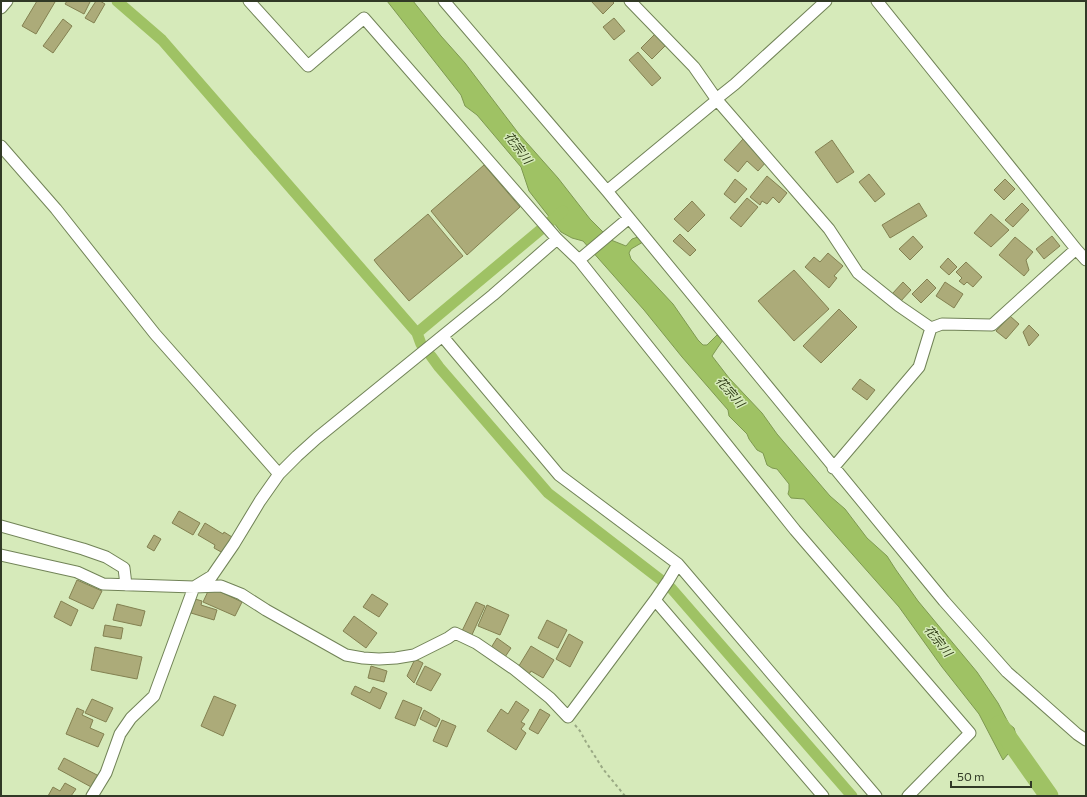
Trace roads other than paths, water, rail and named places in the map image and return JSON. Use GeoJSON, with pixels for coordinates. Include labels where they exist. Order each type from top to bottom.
{"type":"FeatureCollection","features":[{"type":"Feature","properties":{"kind":"street"},"geometry":{"type":"LineString","coordinates":[[1,8],[6,1]]}},
{"type":"Feature","properties":{"kind":"street"},"geometry":{"type":"LineString","coordinates":[[249,1],[308,66],[364,18],[557,239],[582,257],[795,530],[970,733],[908,796]]}},
{"type":"Feature","properties":{"kind":"street"},"geometry":{"type":"LineString","coordinates":[[444,1],[607,191],[625,221],[944,602],[1008,672],[1077,734],[1086,740]]}},
{"type":"Feature","properties":{"kind":"street"},"geometry":{"type":"LineString","coordinates":[[630,1],[694,67],[718,98],[829,229],[858,273],[898,306],[931,328]]}},
{"type":"Feature","properties":{"kind":"street"},"geometry":{"type":"LineString","coordinates":[[607,191],[735,84],[826,1]]}},
{"type":"Feature","properties":{"kind":"street"},"geometry":{"type":"LineString","coordinates":[[877,1],[1086,260]]}},
{"type":"Feature","properties":{"kind":"street"},"geometry":{"type":"LineString","coordinates":[[1,146],[56,209],[155,334],[279,474]]}},
{"type":"Feature","properties":{"kind":"street"},"geometry":{"type":"LineString","coordinates":[[582,257],[625,221]]}},
{"type":"Feature","properties":{"kind":"street"},"geometry":{"type":"LineString","coordinates":[[92,796],[106,773],[120,734],[130,718],[154,696],[194,587],[212,576],[279,474],[317,438],[443,337],[557,239]]}},
{"type":"Feature","properties":{"kind":"street"},"geometry":{"type":"LineString","coordinates":[[931,328],[942,324],[992,325],[1076,249]]}},
{"type":"Feature","properties":{"kind":"street"},"geometry":{"type":"LineString","coordinates":[[833,468],[919,367],[931,328]]}},
{"type":"Feature","properties":{"kind":"street"},"geometry":{"type":"LineString","coordinates":[[443,337],[559,475],[678,564],[876,796]]}},
{"type":"Feature","properties":{"kind":"street"},"geometry":{"type":"LineString","coordinates":[[1,526],[106,557],[124,568],[126,585]]}},
{"type":"Feature","properties":{"kind":"street"},"geometry":{"type":"LineString","coordinates":[[1,555],[76,572],[104,584],[194,587],[221,586],[241,594],[266,610],[346,654],[363,658],[396,658],[414,655],[455,633],[476,643],[514,669],[550,698],[568,717],[654,600],[678,564]]}},
{"type":"Feature","properties":{"kind":"street"},"geometry":{"type":"LineString","coordinates":[[654,600],[823,796]]}},
{"type":"Feature","properties":{"kind":"water"},"geometry":{"type":"Polygon","coordinates":[[[387,1],[413,1],[465,63],[519,134],[558,178],[590,219],[611,240],[626,246],[632,239],[638,237],[643,242],[631,249],[629,253],[631,259],[673,304],[698,340],[703,345],[707,345],[717,335],[723,340],[712,356],[729,378],[762,413],[777,434],[830,496],[845,509],[867,538],[887,556],[918,601],[977,672],[998,703],[1009,724],[1014,728],[1018,742],[1003,760],[979,714],[942,667],[899,607],[804,499],[791,498],[788,494],[789,484],[777,469],[767,465],[763,453],[757,450],[747,434],[729,416],[728,410],[644,310],[583,241],[572,238],[561,232],[529,191],[521,167],[477,115],[465,106],[461,95],[387,1]]]}},
{"type":"Feature","properties":{"kind":"waterway"},"geometry":{"type":"LineString","coordinates":[[117,1],[162,40],[417,333],[563,211]]}},
{"type":"Feature","properties":{"kind":"waterway"},"geometry":{"type":"LineString","coordinates":[[417,333],[421,344]]}},
{"type":"Feature","properties":{"kind":"waterway"},"geometry":{"type":"LineString","coordinates":[[431,356],[548,493],[661,580]]}},
{"type":"Feature","properties":{"kind":"waterway"},"geometry":{"type":"LineString","coordinates":[[671,588],[852,796]]}},
{"type":"Feature","properties":{"kind":"waterway","name":"花宗川"},"geometry":{"type":"LineString","coordinates":[[999,725],[1049,796]]}}]}
